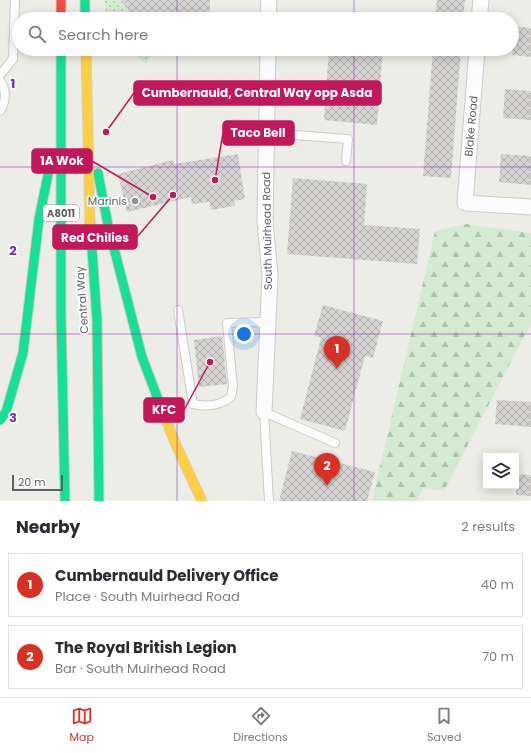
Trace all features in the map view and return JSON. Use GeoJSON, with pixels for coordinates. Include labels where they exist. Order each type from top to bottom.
{"type":"FeatureCollection","features":[{"type":"Feature","properties":{"kind":"main road"},"geometry":{"type":"LineString","coordinates":[[61,0],[61,12]]}},
{"type":"Feature","properties":{"kind":"main road"},"geometry":{"type":"LineString","coordinates":[[85,0],[85,12]]}},
{"type":"Feature","properties":{"kind":"main road","name":"Central Way"},"geometry":{"type":"LineString","coordinates":[[61,56],[61,315],[65,501]]}},
{"type":"Feature","properties":{"kind":"main road","name":"Central Way"},"geometry":{"type":"LineString","coordinates":[[86,56],[88,215],[97,320],[99,501]]}},
{"type":"Feature","properties":{"kind":"main road"},"geometry":{"type":"LineString","coordinates":[[86,109],[108,225],[142,357],[176,445],[202,501]]}},
{"type":"Feature","properties":{"kind":"main road"},"geometry":{"type":"LineString","coordinates":[[0,420],[6,412],[23,353],[39,219],[61,112]]}},
{"type":"Feature","properties":{"kind":"main road"},"geometry":{"type":"LineString","coordinates":[[97,353],[106,501]]}},
{"type":"Feature","properties":{"kind":"street"},"geometry":{"type":"LineString","coordinates":[[268,12],[269,0]]}},
{"type":"Feature","properties":{"kind":"street"},"geometry":{"type":"LineString","coordinates":[[480,12],[481,0]]}},
{"type":"Feature","properties":{"kind":"street","name":"South Muirhead Road"},"geometry":{"type":"LineString","coordinates":[[264,412],[270,275],[265,222],[268,56]]}},
{"type":"Feature","properties":{"kind":"street","name":"Blake Road"},"geometry":{"type":"LineString","coordinates":[[476,56],[465,203],[531,207]]}},
{"type":"Feature","properties":{"kind":"lane"},"geometry":{"type":"LineString","coordinates":[[15,0],[15,12]]}},
{"type":"Feature","properties":{"kind":"lane"},"geometry":{"type":"LineString","coordinates":[[0,74],[13,59],[13,56]]}},
{"type":"Feature","properties":{"kind":"lane"},"geometry":{"type":"LineString","coordinates":[[0,81],[5,92],[5,101],[0,111]]}},
{"type":"Feature","properties":{"kind":"lane"},"geometry":{"type":"LineString","coordinates":[[267,133],[348,139],[346,161]]}},
{"type":"Feature","properties":{"kind":"lane"},"geometry":{"type":"LineString","coordinates":[[178,310],[193,404],[201,406],[223,404],[231,397],[233,387],[227,323],[267,322]]}},
{"type":"Feature","properties":{"kind":"lane"},"geometry":{"type":"LineString","coordinates":[[269,501],[264,412],[334,443]]}},
{"type":"Feature","properties":{"kind":"green space"},"geometry":{"type":"Polygon","coordinates":[[[104,0],[125,0],[132,12],[106,12],[104,0]]]}},
{"type":"Feature","properties":{"kind":"green space"},"geometry":{"type":"Polygon","coordinates":[[[136,56],[151,56],[146,64],[136,56]]]}},
{"type":"Feature","properties":{"kind":"green space"},"geometry":{"type":"Polygon","coordinates":[[[466,224],[531,233],[531,323],[444,491],[423,488],[417,501],[372,501],[435,231],[466,224]]]}},
{"type":"Feature","properties":{"kind":"building"},"geometry":{"type":"Polygon","coordinates":[[[121,0],[210,0],[210,12],[130,12],[121,0]]]}},
{"type":"Feature","properties":{"kind":"building"},"geometry":{"type":"Polygon","coordinates":[[[437,0],[465,0],[464,12],[436,12],[437,0]]]}},
{"type":"Feature","properties":{"kind":"building"},"geometry":{"type":"Polygon","coordinates":[[[519,27],[531,28],[531,57],[519,56],[519,27]]]}},
{"type":"Feature","properties":{"kind":"building"},"geometry":{"type":"Polygon","coordinates":[[[329,56],[382,56],[377,125],[324,120],[329,56]]]}},
{"type":"Feature","properties":{"kind":"building"},"geometry":{"type":"Polygon","coordinates":[[[432,56],[460,56],[451,178],[423,176],[432,56]]]}},
{"type":"Feature","properties":{"kind":"building"},"geometry":{"type":"Polygon","coordinates":[[[505,89],[531,91],[531,120],[503,118],[505,89]]]}},
{"type":"Feature","properties":{"kind":"building"},"geometry":{"type":"Polygon","coordinates":[[[238,154],[245,199],[234,201],[235,206],[211,210],[210,202],[192,204],[191,197],[127,212],[118,174],[173,160],[174,164],[238,154]]]}},
{"type":"Feature","properties":{"kind":"building"},"geometry":{"type":"Polygon","coordinates":[[[501,154],[531,156],[531,185],[499,182],[501,154]]]}},
{"type":"Feature","properties":{"kind":"building"},"geometry":{"type":"Polygon","coordinates":[[[293,178],[367,184],[364,225],[420,229],[417,264],[287,254],[293,178]]]}},
{"type":"Feature","properties":{"kind":"building"},"geometry":{"type":"Polygon","coordinates":[[[323,305],[383,321],[373,358],[365,356],[345,431],[300,419],[321,338],[314,336],[323,305]]]}},
{"type":"Feature","properties":{"kind":"building"},"geometry":{"type":"Polygon","coordinates":[[[222,336],[227,384],[199,387],[194,340],[222,336]]]}},
{"type":"Feature","properties":{"kind":"building"},"geometry":{"type":"Polygon","coordinates":[[[497,400],[531,402],[531,427],[495,424],[497,400]]]}},
{"type":"Feature","properties":{"kind":"building"},"geometry":{"type":"Polygon","coordinates":[[[292,451],[375,472],[367,501],[279,501],[292,451]]]}},
{"type":"Feature","properties":{"kind":"building"},"geometry":{"type":"Polygon","coordinates":[[[519,474],[531,475],[531,496],[516,495],[516,489],[519,489],[519,474]]]}},
{"type":"Feature","properties":{"kind":"traffic: fast"},"geometry":{"type":"LineString","coordinates":[[85,0],[85,12]]}},
{"type":"Feature","properties":{"kind":"traffic: fast"},"geometry":{"type":"LineString","coordinates":[[61,56],[61,315],[65,501]]}},
{"type":"Feature","properties":{"kind":"traffic: fast"},"geometry":{"type":"LineString","coordinates":[[0,420],[6,412],[23,353],[39,219],[51,160]]}},
{"type":"Feature","properties":{"kind":"traffic: fast"},"geometry":{"type":"LineString","coordinates":[[98,173],[108,225],[142,357],[161,407]]}},
{"type":"Feature","properties":{"kind":"traffic: fast"},"geometry":{"type":"LineString","coordinates":[[90,222],[97,320],[99,501]]}},
{"type":"Feature","properties":{"kind":"traffic: slow"},"geometry":{"type":"LineString","coordinates":[[86,56],[90,222]]}},
{"type":"Feature","properties":{"kind":"traffic: slow"},"geometry":{"type":"LineString","coordinates":[[161,407],[176,445],[202,501]]}},
{"type":"Feature","properties":{"kind":"traffic: jam"},"geometry":{"type":"LineString","coordinates":[[61,0],[61,12]]}},
{"type":"Feature","properties":{"kind":"place","name":"Cumbernauld, Central Way opp Asda"},"geometry":{"type":"Point","coordinates":[106,132]}},
{"type":"Feature","properties":{"kind":"place","name":"Taco Bell"},"geometry":{"type":"Point","coordinates":[215,180]}},
{"type":"Feature","properties":{"kind":"place","name":"Red Chilies"},"geometry":{"type":"Point","coordinates":[173,195]}},
{"type":"Feature","properties":{"kind":"place","name":"1A Wok"},"geometry":{"type":"Point","coordinates":[153,197]}},
{"type":"Feature","properties":{"kind":"place","name":"Marinis"},"geometry":{"type":"Point","coordinates":[135,201]}},
{"type":"Feature","properties":{"kind":"place","name":"KFC"},"geometry":{"type":"Point","coordinates":[210,362]}},
{"type":"Feature","properties":{"kind":"place","name":"Cumbernauld Delivery Office"},"geometry":{"type":"Point","coordinates":[337,369]}},
{"type":"Feature","properties":{"kind":"place","name":"The Royal British Legion"},"geometry":{"type":"Point","coordinates":[327,486]}}]}
